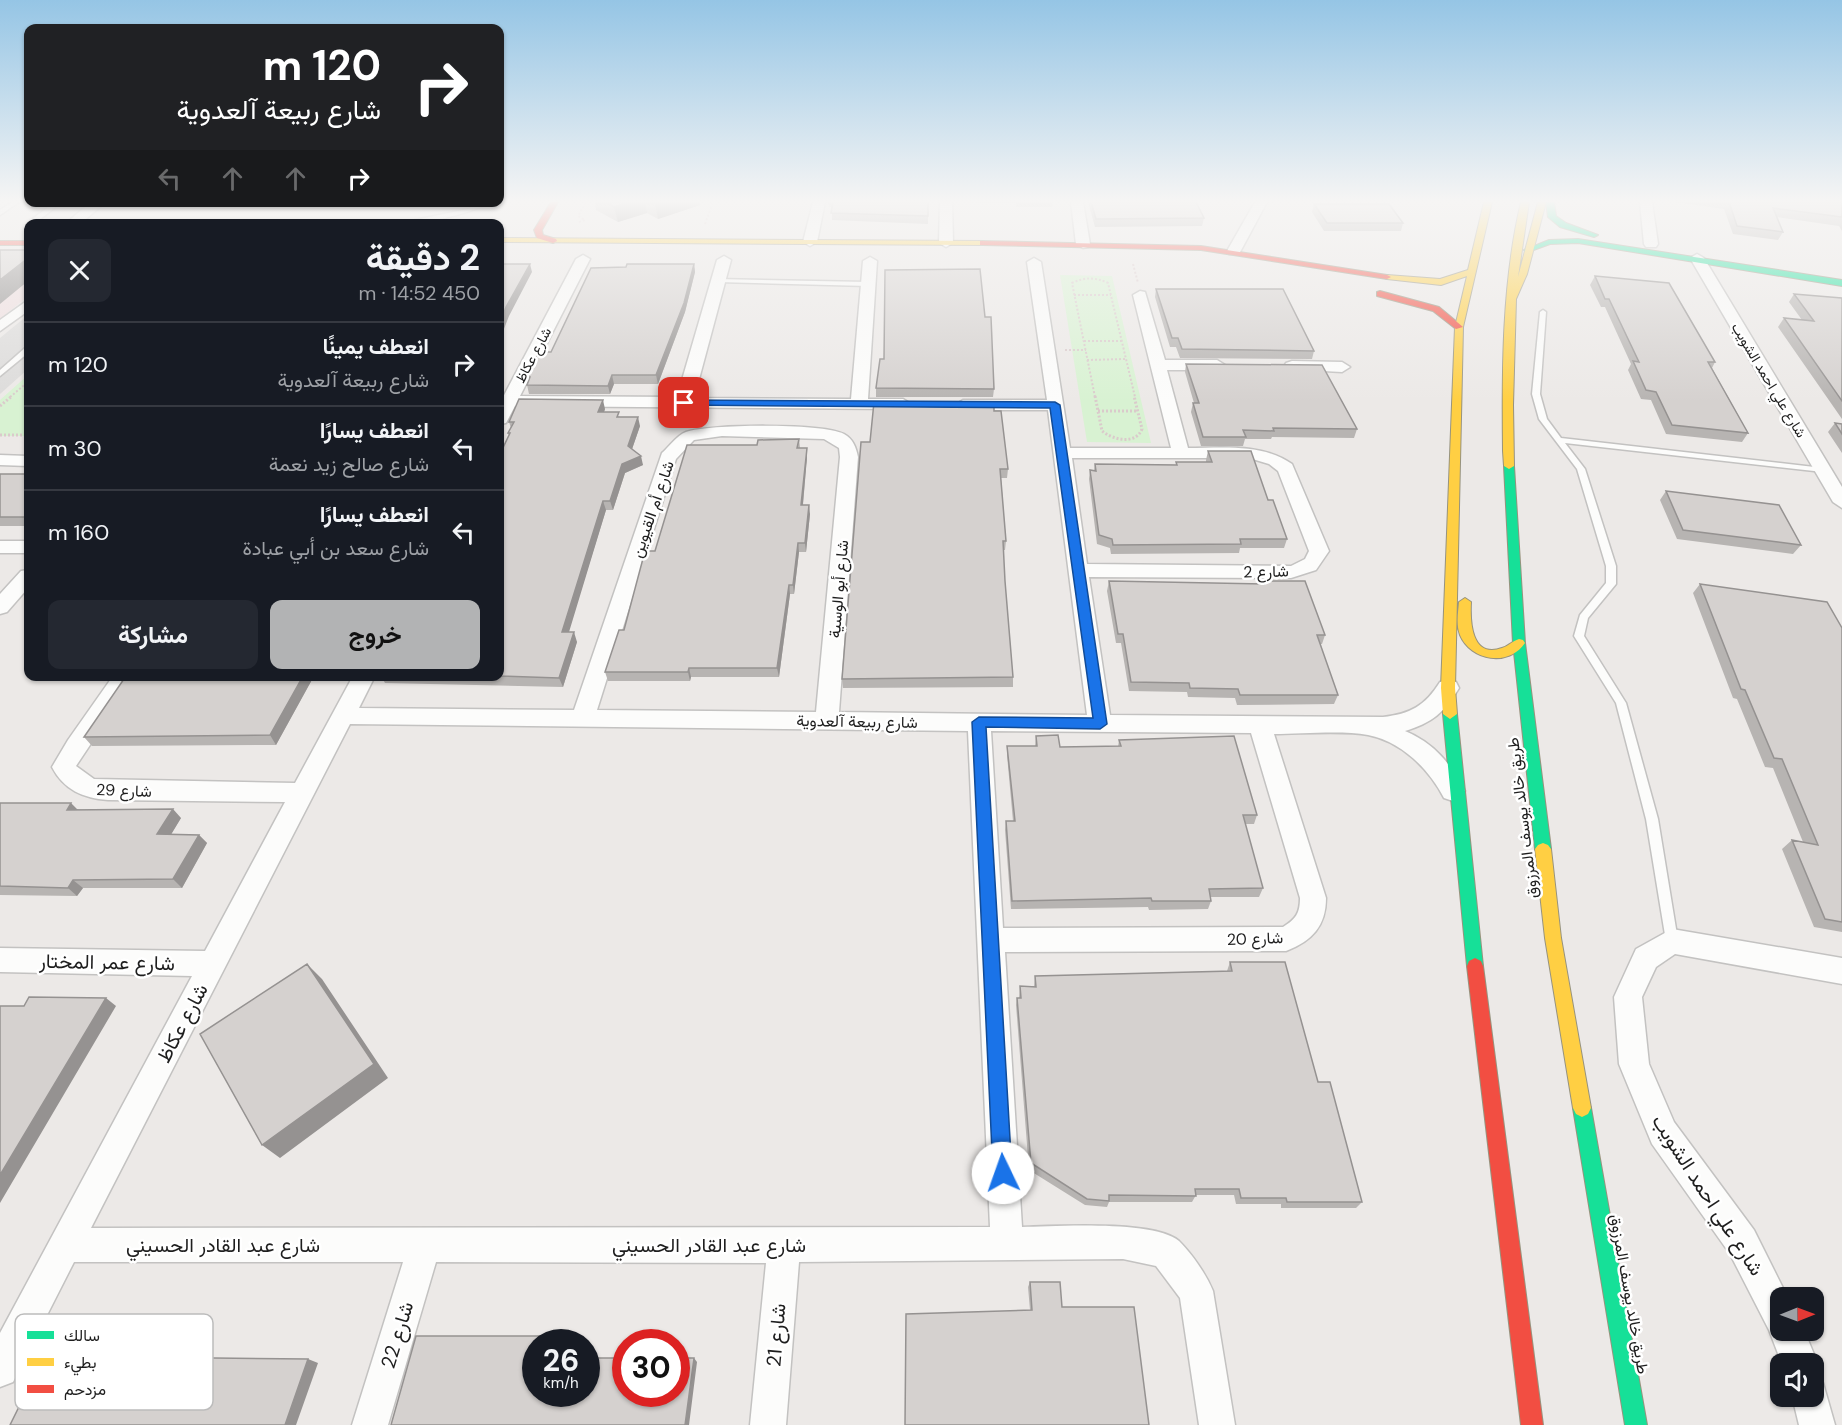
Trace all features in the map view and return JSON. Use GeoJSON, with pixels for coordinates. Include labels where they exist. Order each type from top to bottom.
{"type":"FeatureCollection","features":[{"type":"Feature","properties":{"kind":"main road"},"geometry":{"type":"LineString","coordinates":[[1337,268],[1431,283],[1452,280],[1470,272]]}},
{"type":"Feature","properties":{"kind":"main road"},"geometry":{"type":"LineString","coordinates":[[1471,268],[1459,327],[1448,688],[1470,933],[1532,1425]]}},
{"type":"Feature","properties":{"kind":"main road","name":"طريق خالد يوسف المرزوق"},"geometry":{"type":"LineString","coordinates":[[1515,268],[1507,434],[1519,643],[1553,938],[1637,1425]]}},
{"type":"Feature","properties":{"kind":"main road"},"geometry":{"type":"LineString","coordinates":[[1512,299],[1524,268]]}},
{"type":"Feature","properties":{"kind":"main road"},"geometry":{"type":"LineString","coordinates":[[1756,268],[1842,283]]}},
{"type":"Feature","properties":{"kind":"main road"},"geometry":{"type":"LineString","coordinates":[[1786,268],[1804,277]]}},
{"type":"Feature","properties":{"kind":"main road"},"geometry":{"type":"LineString","coordinates":[[1358,272],[1366,280],[1364,290],[1403,298],[1436,309],[1459,327]]}},
{"type":"Feature","properties":{"kind":"main road"},"geometry":{"type":"LineString","coordinates":[[1454,475],[1465,530],[1466,634],[1474,645],[1495,655],[1509,653],[1519,643]]}},
{"type":"Feature","properties":{"kind":"street","name":"شارع عكاظ"},"geometry":{"type":"LineString","coordinates":[[504,411],[583,268]]}},
{"type":"Feature","properties":{"kind":"street"},"geometry":{"type":"LineString","coordinates":[[684,403],[721,268]]}},
{"type":"Feature","properties":{"kind":"street"},"geometry":{"type":"LineString","coordinates":[[859,404],[870,268]]}},
{"type":"Feature","properties":{"kind":"street"},"geometry":{"type":"LineString","coordinates":[[1035,268],[1064,453],[1077,570],[1100,724]]}},
{"type":"Feature","properties":{"kind":"street","name":"شارع علي احمد الشويب"},"geometry":{"type":"LineString","coordinates":[[1703,268],[1842,502]]}},
{"type":"Feature","properties":{"kind":"street"},"geometry":{"type":"LineString","coordinates":[[1140,295],[1181,453]]}},
{"type":"Feature","properties":{"kind":"street"},"geometry":{"type":"LineString","coordinates":[[0,327],[24,307]]}},
{"type":"Feature","properties":{"kind":"street"},"geometry":{"type":"LineString","coordinates":[[1158,365],[1239,366]]}},
{"type":"Feature","properties":{"kind":"street"},"geometry":{"type":"LineString","coordinates":[[1273,366],[1342,367]]}},
{"type":"Feature","properties":{"kind":"street"},"geometry":{"type":"LineString","coordinates":[[509,401],[916,404]]}},
{"type":"Feature","properties":{"kind":"street"},"geometry":{"type":"LineString","coordinates":[[951,405],[1055,405]]}},
{"type":"Feature","properties":{"kind":"street","name":"شارع أم القيوين"},"geometry":{"type":"LineString","coordinates":[[583,718],[668,457],[678,445],[689,436],[707,433],[807,432],[838,438],[847,446],[849,458]]}},
{"type":"Feature","properties":{"kind":"street","name":"شارع 2"},"geometry":{"type":"LineString","coordinates":[[1064,453],[1250,453],[1275,460],[1286,468],[1319,551],[1316,561],[1306,568],[1291,572],[1077,570]]}},
{"type":"Feature","properties":{"kind":"street","name":"شارع أبو الوسية"},"geometry":{"type":"LineString","coordinates":[[827,721],[849,458]]}},
{"type":"Feature","properties":{"kind":"street"},"geometry":{"type":"LineString","coordinates":[[0,460],[24,460]]}},
{"type":"Feature","properties":{"kind":"street"},"geometry":{"type":"LineString","coordinates":[[1823,470],[1842,473]]}},
{"type":"Feature","properties":{"kind":"street"},"geometry":{"type":"LineString","coordinates":[[0,547],[24,547]]}},
{"type":"Feature","properties":{"kind":"street"},"geometry":{"type":"LineString","coordinates":[[0,607],[24,580]]}},
{"type":"Feature","properties":{"kind":"street","name":"شارع 29"},"geometry":{"type":"LineString","coordinates":[[121,681],[75,746],[64,767],[74,781],[87,789],[302,793]]}},
{"type":"Feature","properties":{"kind":"street","name":"شارع عكاظ"},"geometry":{"type":"LineString","coordinates":[[29,1314],[361,681]]}},
{"type":"Feature","properties":{"kind":"street","name":"شارع ربيعة آلعدوية"},"geometry":{"type":"LineString","coordinates":[[343,716],[1370,726],[1398,725],[1422,718],[1439,705],[1448,688]]}},
{"type":"Feature","properties":{"kind":"street"},"geometry":{"type":"LineString","coordinates":[[979,722],[1007,1243]]}},
{"type":"Feature","properties":{"kind":"street","name":"شارع 20"},"geometry":{"type":"LineString","coordinates":[[990,940],[1286,939],[1302,930],[1313,915],[1313,898],[1260,725]]}},
{"type":"Feature","properties":{"kind":"street","name":"شارع ربيعة آلعدوية"},"geometry":{"type":"LineString","coordinates":[[1370,726],[1400,736],[1426,753],[1446,774],[1457,798]]}},
{"type":"Feature","properties":{"kind":"street","name":"شارع علي احمد الشويب"},"geometry":{"type":"LineString","coordinates":[[1672,941],[1646,958],[1628,997],[1634,1064],[1663,1133],[1742,1242],[1770,1297]]}},
{"type":"Feature","properties":{"kind":"street"},"geometry":{"type":"LineString","coordinates":[[1672,941],[1842,971]]}},
{"type":"Feature","properties":{"kind":"street","name":"شارع عمر المختار"},"geometry":{"type":"LineString","coordinates":[[0,960],[213,964]]}},
{"type":"Feature","properties":{"kind":"street","name":"شارع عبد القادر الحسيني"},"geometry":{"type":"LineString","coordinates":[[65,1245],[784,1246],[1123,1242],[1166,1252],[1196,1291],[1217,1425]]}},
{"type":"Feature","properties":{"kind":"street","name":"شارع 22"},"geometry":{"type":"LineString","coordinates":[[370,1425],[425,1245]]}},
{"type":"Feature","properties":{"kind":"street","name":"شارع 21"},"geometry":{"type":"LineString","coordinates":[[768,1425],[784,1246]]}},
{"type":"Feature","properties":{"kind":"street","name":"شارع عكاظ"},"geometry":{"type":"LineString","coordinates":[[0,1369],[15,1340]]}},
{"type":"Feature","properties":{"kind":"street"},"geometry":{"type":"LineString","coordinates":[[1812,1407],[1817,1425]]}},
{"type":"Feature","properties":{"kind":"lane"},"geometry":{"type":"LineString","coordinates":[[718,280],[868,284]]}},
{"type":"Feature","properties":{"kind":"lane"},"geometry":{"type":"LineString","coordinates":[[1543,312],[1536,394],[1543,419],[1581,469],[1611,567],[1611,584],[1583,617],[1579,636],[1621,704],[1652,819],[1672,941]]}},
{"type":"Feature","properties":{"kind":"lane"},"geometry":{"type":"LineString","coordinates":[[0,374],[24,353]]}},
{"type":"Feature","properties":{"kind":"lane"},"geometry":{"type":"LineString","coordinates":[[1561,440],[1823,470]]}},
{"type":"Feature","properties":{"kind":"path"},"geometry":{"type":"LineString","coordinates":[[1083,278],[1104,281],[1108,283],[1111,295],[1140,434],[1134,438],[1121,440],[1112,438],[1102,430],[1072,283],[1083,278]]}},
{"type":"Feature","properties":{"kind":"path"},"geometry":{"type":"LineString","coordinates":[[1074,295],[1111,295]]}},
{"type":"Feature","properties":{"kind":"path"},"geometry":{"type":"LineString","coordinates":[[1084,342],[1121,341]]}},
{"type":"Feature","properties":{"kind":"path"},"geometry":{"type":"LineString","coordinates":[[1088,360],[1125,359]]}},
{"type":"Feature","properties":{"kind":"path"},"geometry":{"type":"LineString","coordinates":[[0,406],[24,385]]}},
{"type":"Feature","properties":{"kind":"path"},"geometry":{"type":"LineString","coordinates":[[1098,411],[1137,411]]}},
{"type":"Feature","properties":{"kind":"path"},"geometry":{"type":"LineString","coordinates":[[0,435],[24,435]]}},
{"type":"Feature","properties":{"kind":"shaded area"},"geometry":{"type":"Polygon","coordinates":[[[0,268],[24,268],[24,299],[0,319],[0,268]]]}},
{"type":"Feature","properties":{"kind":"shaded area"},"geometry":{"type":"Polygon","coordinates":[[[24,318],[24,373],[0,394],[0,338],[24,318]]]}},
{"type":"Feature","properties":{"kind":"green space"},"geometry":{"type":"Polygon","coordinates":[[[1060,275],[1112,276],[1151,443],[1087,442],[1060,275]]]}},
{"type":"Feature","properties":{"kind":"green space"},"geometry":{"type":"Polygon","coordinates":[[[24,379],[24,436],[0,436],[0,400],[24,379]]]}},
{"type":"Feature","properties":{"kind":"building"},"geometry":{"type":"Polygon","coordinates":[[[0,268],[15,268],[0,280],[0,268]]]}},
{"type":"Feature","properties":{"kind":"building"},"geometry":{"type":"Polygon","coordinates":[[[504,268],[527,268],[504,312],[504,268]]]}},
{"type":"Feature","properties":{"kind":"building"},"geometry":{"type":"Polygon","coordinates":[[[591,268],[693,268],[684,303],[656,375],[612,375],[608,386],[527,385],[530,377],[526,377],[539,352],[551,352],[591,268]]]}},
{"type":"Feature","properties":{"kind":"building"},"geometry":{"type":"Polygon","coordinates":[[[980,269],[985,317],[991,317],[994,389],[876,388],[880,359],[884,359],[885,270],[980,269]]]}},
{"type":"Feature","properties":{"kind":"building"},"geometry":{"type":"Polygon","coordinates":[[[1595,276],[1669,283],[1715,362],[1708,362],[1748,433],[1672,425],[1656,392],[1646,390],[1633,361],[1639,362],[1609,299],[1605,299],[1595,276]]]}},
{"type":"Feature","properties":{"kind":"building"},"geometry":{"type":"Polygon","coordinates":[[[1156,289],[1283,289],[1314,351],[1182,349],[1178,338],[1172,338],[1156,289]]]}},
{"type":"Feature","properties":{"kind":"building"},"geometry":{"type":"Polygon","coordinates":[[[1794,294],[1842,298],[1842,401],[1784,318],[1814,321],[1794,294]]]}},
{"type":"Feature","properties":{"kind":"building"},"geometry":{"type":"Polygon","coordinates":[[[1186,364],[1322,365],[1357,429],[1273,428],[1274,431],[1243,430],[1246,437],[1203,437],[1193,403],[1199,403],[1186,364]]]}},
{"type":"Feature","properties":{"kind":"building"},"geometry":{"type":"Polygon","coordinates":[[[519,399],[603,400],[598,412],[619,412],[617,417],[638,417],[628,446],[641,456],[622,464],[610,501],[603,501],[562,632],[574,632],[559,678],[504,676],[504,446],[514,422],[509,422],[519,399]]]}},
{"type":"Feature","properties":{"kind":"building"},"geometry":{"type":"Polygon","coordinates":[[[874,402],[994,403],[994,411],[1001,411],[1008,469],[1000,469],[1006,541],[1003,541],[1005,581],[1013,677],[842,679],[861,442],[870,442],[874,402]]]}},
{"type":"Feature","properties":{"kind":"building"},"geometry":{"type":"Polygon","coordinates":[[[1835,423],[1842,424],[1842,434],[1835,423]]]}},
{"type":"Feature","properties":{"kind":"building"},"geometry":{"type":"Polygon","coordinates":[[[799,439],[797,448],[807,448],[801,505],[809,505],[805,543],[798,543],[793,585],[789,585],[777,668],[689,668],[688,672],[605,672],[619,630],[624,630],[645,551],[655,551],[687,445],[757,445],[758,440],[799,439]]]}},
{"type":"Feature","properties":{"kind":"building"},"geometry":{"type":"Polygon","coordinates":[[[1208,451],[1251,451],[1268,500],[1273,500],[1287,539],[1240,539],[1241,544],[1113,545],[1112,539],[1099,535],[1090,470],[1096,471],[1095,464],[1177,465],[1176,462],[1212,462],[1208,451]]]}},
{"type":"Feature","properties":{"kind":"building"},"geometry":{"type":"Polygon","coordinates":[[[0,474],[24,474],[24,517],[0,517],[0,474]]]}},
{"type":"Feature","properties":{"kind":"building"},"geometry":{"type":"Polygon","coordinates":[[[1666,491],[1779,505],[1801,545],[1683,530],[1666,491]]]}},
{"type":"Feature","properties":{"kind":"building"},"geometry":{"type":"Polygon","coordinates":[[[1109,581],[1264,584],[1262,581],[1305,581],[1325,635],[1317,635],[1338,695],[1240,695],[1238,689],[1190,688],[1189,683],[1131,682],[1123,634],[1118,634],[1109,581]]]}},
{"type":"Feature","properties":{"kind":"building"},"geometry":{"type":"Polygon","coordinates":[[[1700,584],[1827,602],[1842,628],[1842,922],[1825,919],[1792,840],[1818,845],[1782,759],[1774,758],[1745,690],[1741,689],[1700,584]]]}},
{"type":"Feature","properties":{"kind":"building"},"geometry":{"type":"Polygon","coordinates":[[[123,681],[300,681],[270,735],[84,737],[123,681]]]}},
{"type":"Feature","properties":{"kind":"building"},"geometry":{"type":"Polygon","coordinates":[[[1058,735],[1060,747],[1121,746],[1119,740],[1234,736],[1257,815],[1243,815],[1263,888],[1209,889],[1211,901],[1152,901],[1151,898],[1012,901],[1006,821],[1015,821],[1007,746],[1037,746],[1036,736],[1058,735]]]}},
{"type":"Feature","properties":{"kind":"building"},"geometry":{"type":"Polygon","coordinates":[[[0,803],[71,803],[67,810],[173,809],[157,834],[199,835],[173,879],[73,880],[68,888],[0,886],[0,803]]]}},
{"type":"Feature","properties":{"kind":"building"},"geometry":{"type":"Polygon","coordinates":[[[1230,962],[1285,962],[1318,1082],[1330,1082],[1362,1202],[1287,1202],[1286,1198],[1241,1198],[1239,1189],[1195,1189],[1196,1196],[1109,1195],[1109,1201],[1087,1199],[1031,1163],[1017,998],[1021,998],[1020,986],[1036,987],[1035,976],[1232,971],[1230,962]]]}},
{"type":"Feature","properties":{"kind":"building"},"geometry":{"type":"Polygon","coordinates":[[[307,964],[374,1064],[262,1145],[200,1034],[307,964]]]}},
{"type":"Feature","properties":{"kind":"building"},"geometry":{"type":"Polygon","coordinates":[[[29,997],[106,998],[0,1175],[0,1006],[24,1006],[29,997]]]}},
{"type":"Feature","properties":{"kind":"building"},"geometry":{"type":"Polygon","coordinates":[[[1030,1282],[1060,1282],[1062,1307],[1134,1307],[1149,1425],[905,1425],[906,1314],[1032,1310],[1030,1282]]]}},
{"type":"Feature","properties":{"kind":"building"},"geometry":{"type":"Polygon","coordinates":[[[416,1336],[522,1336],[522,1407],[600,1407],[600,1358],[612,1358],[612,1407],[687,1407],[685,1425],[391,1425],[416,1336]]]}},
{"type":"Feature","properties":{"kind":"building"},"geometry":{"type":"Polygon","coordinates":[[[213,1358],[308,1359],[285,1425],[10,1425],[17,1410],[213,1410],[213,1358]]]}},
{"type":"Feature","properties":{"kind":"building"},"geometry":{"type":"Polygon","coordinates":[[[690,1358],[694,1358],[690,1388],[690,1358]]]}},
{"type":"Feature","properties":{"kind":"traffic: fast"},"geometry":{"type":"LineString","coordinates":[[1751,268],[1842,283]]}},
{"type":"Feature","properties":{"kind":"traffic: fast"},"geometry":{"type":"LineString","coordinates":[[1509,466],[1519,643],[1543,849]]}},
{"type":"Feature","properties":{"kind":"traffic: fast"},"geometry":{"type":"LineString","coordinates":[[1450,714],[1475,966]]}},
{"type":"Feature","properties":{"kind":"traffic: fast"},"geometry":{"type":"LineString","coordinates":[[1582,1108],[1636,1425]]}},
{"type":"Feature","properties":{"kind":"traffic: slow"},"geometry":{"type":"LineString","coordinates":[[1450,714],[1448,688],[1459,327],[1473,268]]}},
{"type":"Feature","properties":{"kind":"traffic: slow"},"geometry":{"type":"LineString","coordinates":[[1509,466],[1508,405],[1514,268]]}},
{"type":"Feature","properties":{"kind":"traffic: slow"},"geometry":{"type":"LineString","coordinates":[[1512,299],[1524,268]]}},
{"type":"Feature","properties":{"kind":"traffic: slow"},"geometry":{"type":"LineString","coordinates":[[1387,277],[1441,282],[1470,272]]}},
{"type":"Feature","properties":{"kind":"traffic: slow"},"geometry":{"type":"LineString","coordinates":[[1465,602],[1465,632],[1477,648],[1484,652],[1499,654],[1519,643]]}},
{"type":"Feature","properties":{"kind":"traffic: slow"},"geometry":{"type":"LineString","coordinates":[[1543,849],[1553,938],[1582,1108]]}},
{"type":"Feature","properties":{"kind":"traffic: jam"},"geometry":{"type":"LineString","coordinates":[[1332,268],[1387,277]]}},
{"type":"Feature","properties":{"kind":"traffic: jam"},"geometry":{"type":"LineString","coordinates":[[1380,294],[1436,309],[1459,327]]}},
{"type":"Feature","properties":{"kind":"traffic: jam"},"geometry":{"type":"LineString","coordinates":[[1475,966],[1532,1425]]}},
{"type":"Feature","properties":{"kind":"route"},"geometry":{"type":"LineString","coordinates":[[684,403],[1055,405],[1064,453],[1077,570],[1100,724],[979,722],[1003,1173]]}}]}
